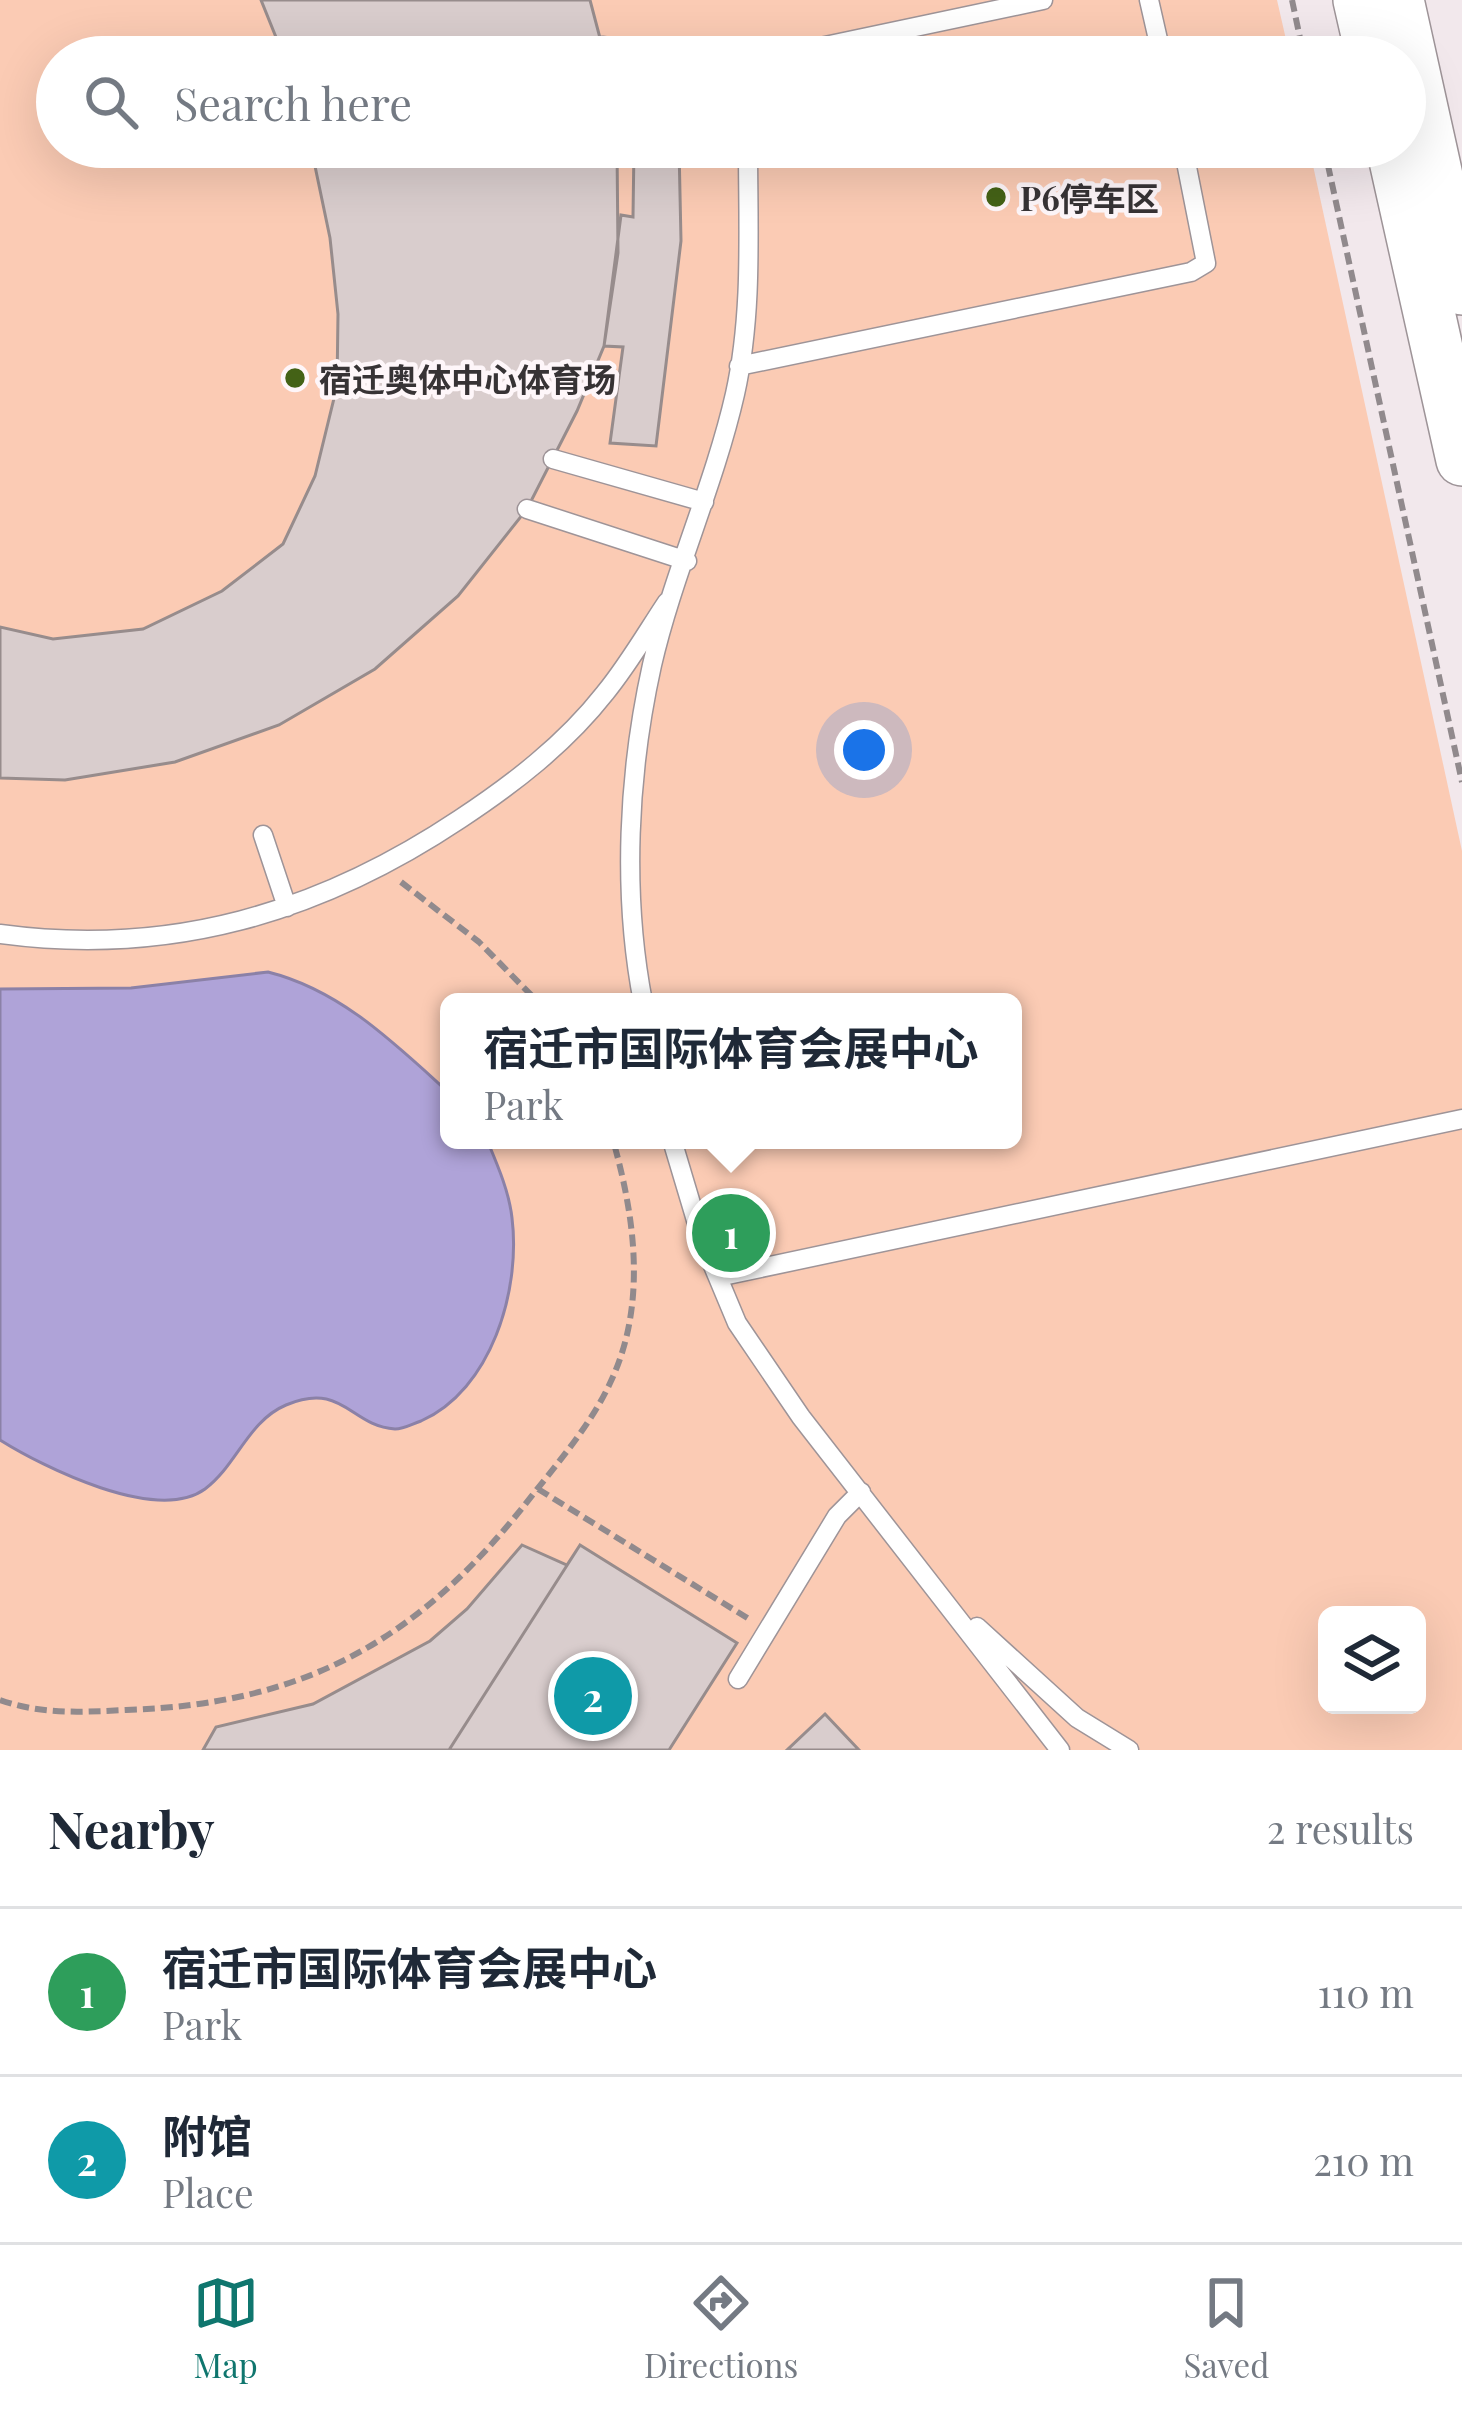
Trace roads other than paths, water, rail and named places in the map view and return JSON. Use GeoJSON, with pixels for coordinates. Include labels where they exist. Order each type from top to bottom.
{"type":"FeatureCollection","features":[{"type":"Feature","properties":{"kind":"main road"},"geometry":{"type":"LineString","coordinates":[[1359,0],[1367,36]]}},
{"type":"Feature","properties":{"kind":"main road"},"geometry":{"type":"LineString","coordinates":[[1398,0],[1406,36]]}},
{"type":"Feature","properties":{"kind":"main road"},"geometry":{"type":"LineString","coordinates":[[1426,126],[1462,289]]}},
{"type":"Feature","properties":{"kind":"main road"},"geometry":{"type":"LineString","coordinates":[[1397,168],[1462,460]]}},
{"type":"Feature","properties":{"kind":"lane"},"geometry":{"type":"LineString","coordinates":[[872,36],[1043,0]]}},
{"type":"Feature","properties":{"kind":"lane"},"geometry":{"type":"LineString","coordinates":[[1149,0],[1157,36]]}},
{"type":"Feature","properties":{"kind":"lane"},"geometry":{"type":"LineString","coordinates":[[641,993],[631,792],[653,663],[687,561],[739,366],[747,308],[748,168]]}},
{"type":"Feature","properties":{"kind":"lane"},"geometry":{"type":"LineString","coordinates":[[739,366],[1191,272],[1206,263],[1188,168]]}},
{"type":"Feature","properties":{"kind":"lane"},"geometry":{"type":"LineString","coordinates":[[553,459],[704,502]]}},
{"type":"Feature","properties":{"kind":"lane"},"geometry":{"type":"LineString","coordinates":[[526,509],[687,561]]}},
{"type":"Feature","properties":{"kind":"lane"},"geometry":{"type":"LineString","coordinates":[[0,934],[120,940],[203,931],[319,898],[381,867],[502,791],[557,745],[605,694],[680,583]]}},
{"type":"Feature","properties":{"kind":"lane"},"geometry":{"type":"LineString","coordinates":[[263,836],[287,908]]}},
{"type":"Feature","properties":{"kind":"lane"},"geometry":{"type":"LineString","coordinates":[[718,1276],[1462,1119]]}},
{"type":"Feature","properties":{"kind":"lane"},"geometry":{"type":"LineString","coordinates":[[675,1149],[737,1323],[1060,1750]]}},
{"type":"Feature","properties":{"kind":"lane"},"geometry":{"type":"LineString","coordinates":[[738,1678],[837,1516],[861,1492]]}},
{"type":"Feature","properties":{"kind":"lane"},"geometry":{"type":"LineString","coordinates":[[946,1600],[1077,1718],[1129,1750]]}},
{"type":"Feature","properties":{"kind":"place","name":"P6停车区"},"geometry":{"type":"Point","coordinates":[996,197]}},
{"type":"Feature","properties":{"kind":"place","name":"宿迁奥体中心体育场"},"geometry":{"type":"Point","coordinates":[295,378]}},
{"type":"Feature","properties":{"kind":"place","name":"宿迁市国际体育会展中心"},"geometry":{"type":"Point","coordinates":[731,1233]}},
{"type":"Feature","properties":{"kind":"place","name":"附馆"},"geometry":{"type":"Point","coordinates":[593,1696]}}]}
